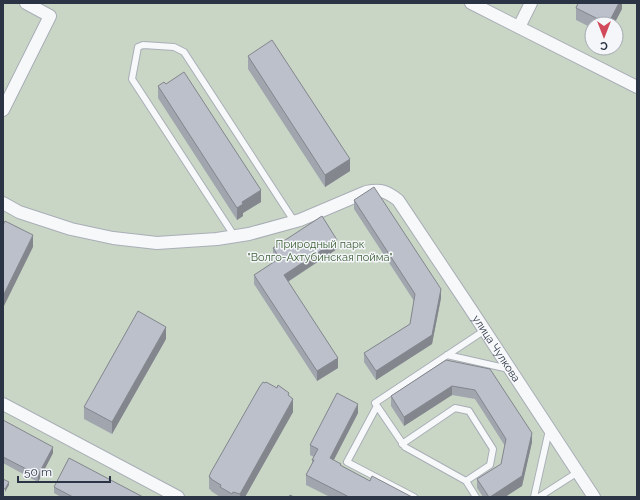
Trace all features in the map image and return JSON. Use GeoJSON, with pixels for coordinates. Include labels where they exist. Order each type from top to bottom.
{"type":"FeatureCollection","features":[{"type":"Feature","properties":{"kind":"street"},"geometry":{"type":"LineString","coordinates":[[3,110],[50,16],[26,3]]}},
{"type":"Feature","properties":{"kind":"street"},"geometry":{"type":"LineString","coordinates":[[471,3],[637,87]]}},
{"type":"Feature","properties":{"kind":"street"},"geometry":{"type":"LineString","coordinates":[[519,27],[531,3]]}},
{"type":"Feature","properties":{"kind":"street","name":"улица Чулкова"},"geometry":{"type":"LineString","coordinates":[[294,221],[300,220],[366,192],[377,190],[388,193],[398,200],[511,369],[594,497]]}},
{"type":"Feature","properties":{"kind":"street"},"geometry":{"type":"LineString","coordinates":[[3,203],[19,212],[71,229],[113,238],[157,243],[217,240],[249,234],[294,221]]}},
{"type":"Feature","properties":{"kind":"street"},"geometry":{"type":"LineString","coordinates":[[3,404],[178,497]]}},
{"type":"Feature","properties":{"kind":"lane"},"geometry":{"type":"LineString","coordinates":[[235,237],[132,79],[138,47],[174,47],[184,52],[294,221]]}},
{"type":"Feature","properties":{"kind":"lane"},"geometry":{"type":"LineString","coordinates":[[414,497],[347,462],[377,406],[375,403],[485,330]]}},
{"type":"Feature","properties":{"kind":"lane"},"geometry":{"type":"LineString","coordinates":[[447,356],[511,369]]}},
{"type":"Feature","properties":{"kind":"lane"},"geometry":{"type":"LineString","coordinates":[[377,406],[404,447],[466,481],[476,497]]}},
{"type":"Feature","properties":{"kind":"lane"},"geometry":{"type":"LineString","coordinates":[[402,444],[455,408],[469,411],[493,449],[490,465],[466,481]]}},
{"type":"Feature","properties":{"kind":"lane"},"geometry":{"type":"LineString","coordinates":[[534,497],[549,428]]}},
{"type":"Feature","properties":{"kind":"lane"},"geometry":{"type":"LineString","coordinates":[[539,497],[578,472]]}},
{"type":"Feature","properties":{"kind":"green space","name":"Природный парк \"Волго-Ахтубинская пойма\""},"geometry":{"type":"Polygon","coordinates":[[[3,3],[637,3],[637,497],[3,497],[3,3]]]}},
{"type":"Feature","properties":{"kind":"building"},"geometry":{"type":"Polygon","coordinates":[[[578,3],[619,3],[612,16],[592,16],[576,8],[578,3]]]}},
{"type":"Feature","properties":{"kind":"building"},"geometry":{"type":"Polygon","coordinates":[[[272,40],[350,159],[325,175],[248,56],[272,40]]]}},
{"type":"Feature","properties":{"kind":"building"},"geometry":{"type":"Polygon","coordinates":[[[184,72],[261,190],[242,202],[243,204],[237,208],[158,86],[164,82],[166,84],[184,72]]]}},
{"type":"Feature","properties":{"kind":"building"},"geometry":{"type":"Polygon","coordinates":[[[374,187],[441,289],[432,335],[376,371],[364,353],[410,324],[415,294],[354,200],[374,187]]]}},
{"type":"Feature","properties":{"kind":"building"},"geometry":{"type":"Polygon","coordinates":[[[322,216],[337,240],[284,275],[338,358],[317,371],[254,275],[280,258],[273,248],[322,216]]]}},
{"type":"Feature","properties":{"kind":"building"},"geometry":{"type":"Polygon","coordinates":[[[5,221],[33,235],[3,296],[3,225],[5,221]]]}},
{"type":"Feature","properties":{"kind":"building"},"geometry":{"type":"Polygon","coordinates":[[[138,311],[166,327],[112,422],[84,407],[138,311]]]}},
{"type":"Feature","properties":{"kind":"building"},"geometry":{"type":"Polygon","coordinates":[[[446,360],[490,369],[532,433],[522,476],[490,497],[477,479],[501,464],[506,439],[475,390],[452,386],[404,417],[391,396],[446,360]]]}},
{"type":"Feature","properties":{"kind":"building"},"geometry":{"type":"Polygon","coordinates":[[[263,382],[277,388],[278,385],[289,393],[288,395],[293,399],[240,494],[233,492],[232,494],[220,487],[221,485],[209,477],[263,382]]]}},
{"type":"Feature","properties":{"kind":"building"},"geometry":{"type":"Polygon","coordinates":[[[337,393],[358,404],[330,458],[370,481],[372,476],[412,497],[349,497],[306,475],[318,449],[310,445],[337,393]]]}},
{"type":"Feature","properties":{"kind":"building"},"geometry":{"type":"Polygon","coordinates":[[[3,420],[53,447],[38,475],[3,457],[3,420]]]}},
{"type":"Feature","properties":{"kind":"building"},"geometry":{"type":"Polygon","coordinates":[[[69,458],[143,497],[73,497],[54,487],[69,458]]]}},
{"type":"Feature","properties":{"kind":"building"},"geometry":{"type":"Polygon","coordinates":[[[3,479],[9,482],[5,489],[3,488],[3,479]]]}}]}
